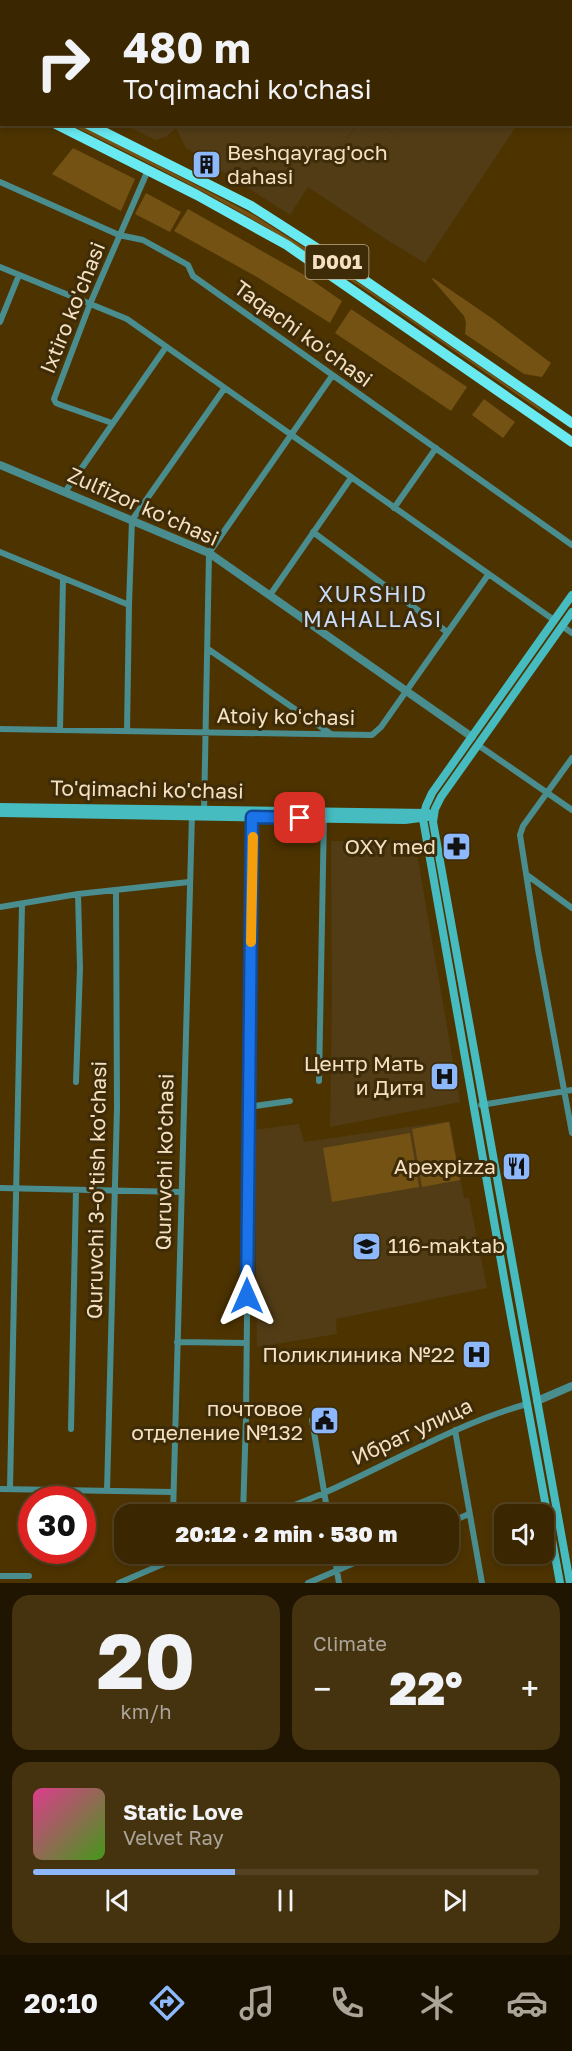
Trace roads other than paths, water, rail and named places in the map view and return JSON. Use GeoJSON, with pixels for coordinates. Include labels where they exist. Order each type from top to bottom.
{"type":"FeatureCollection","features":[{"type":"Feature","properties":{"kind":"highway","name":"D001"},"geometry":{"type":"LineString","coordinates":[[60,126],[234,215],[287,245],[572,441]]}},
{"type":"Feature","properties":{"kind":"highway","name":"D001"},"geometry":{"type":"LineString","coordinates":[[92,126],[251,206],[332,258],[572,423]]}},
{"type":"Feature","properties":{"kind":"highway"},"geometry":{"type":"LineString","coordinates":[[550,426],[559,413]]}},
{"type":"Feature","properties":{"kind":"main road"},"geometry":{"type":"LineString","coordinates":[[560,1583],[424,815],[432,793],[572,595]]}},
{"type":"Feature","properties":{"kind":"main road"},"geometry":{"type":"LineString","coordinates":[[570,1583],[433,822],[441,797],[572,612]]}},
{"type":"Feature","properties":{"kind":"main road","name":"To'qimachi ko'chasi"},"geometry":{"type":"LineString","coordinates":[[0,807],[192,812]]}},
{"type":"Feature","properties":{"kind":"main road","name":"To'qimachi ko'chasi"},"geometry":{"type":"LineString","coordinates":[[204,812],[252,817],[324,815]]}},
{"type":"Feature","properties":{"kind":"main road","name":"To'qimachi ko'chasi"},"geometry":{"type":"LineString","coordinates":[[0,813],[204,812],[434,815]]}},
{"type":"Feature","properties":{"kind":"main road","name":"Ибрат улица"},"geometry":{"type":"LineString","coordinates":[[527,1404],[537,1401]]}},
{"type":"Feature","properties":{"kind":"street","name":"Ixtiro ko'chasi"},"geometry":{"type":"LineString","coordinates":[[112,423],[56,403],[54,399],[90,304],[148,170]]}},
{"type":"Feature","properties":{"kind":"street","name":"Taqachi koʻchasi"},"geometry":{"type":"LineString","coordinates":[[0,182],[119,235],[143,240],[188,265],[193,276],[572,544]]}},
{"type":"Feature","properties":{"kind":"street"},"geometry":{"type":"LineString","coordinates":[[0,267],[127,319],[554,621]]}},
{"type":"Feature","properties":{"kind":"street"},"geometry":{"type":"LineString","coordinates":[[0,322],[19,275]]}},
{"type":"Feature","properties":{"kind":"street"},"geometry":{"type":"LineString","coordinates":[[65,492],[166,347]]}},
{"type":"Feature","properties":{"kind":"street"},"geometry":{"type":"LineString","coordinates":[[204,812],[209,553],[332,376]]}},
{"type":"Feature","properties":{"kind":"street"},"geometry":{"type":"LineString","coordinates":[[127,731],[132,520],[224,389]]}},
{"type":"Feature","properties":{"kind":"street"},"geometry":{"type":"LineString","coordinates":[[394,508],[436,448]]}},
{"type":"Feature","properties":{"kind":"street","name":"Zulfizor ko'chasi"},"geometry":{"type":"LineString","coordinates":[[0,465],[209,553],[472,737]]}},
{"type":"Feature","properties":{"kind":"street"},"geometry":{"type":"LineString","coordinates":[[270,595],[351,478]]}},
{"type":"Feature","properties":{"kind":"street"},"geometry":{"type":"LineString","coordinates":[[313,532],[447,632]]}},
{"type":"Feature","properties":{"kind":"street"},"geometry":{"type":"LineString","coordinates":[[0,552],[129,605]]}},
{"type":"Feature","properties":{"kind":"street","name":"Atoiy koʻchasi"},"geometry":{"type":"LineString","coordinates":[[0,729],[332,735],[376,733],[488,575]]}},
{"type":"Feature","properties":{"kind":"street"},"geometry":{"type":"LineString","coordinates":[[60,730],[63,579]]}},
{"type":"Feature","properties":{"kind":"street"},"geometry":{"type":"LineString","coordinates":[[562,626],[572,633]]}},
{"type":"Feature","properties":{"kind":"street"},"geometry":{"type":"LineString","coordinates":[[208,650],[332,735]]}},
{"type":"Feature","properties":{"kind":"street"},"geometry":{"type":"LineString","coordinates":[[478,744],[572,810]]}},
{"type":"Feature","properties":{"kind":"street"},"geometry":{"type":"LineString","coordinates":[[572,758],[520,830],[538,950],[572,1133]]}},
{"type":"Feature","properties":{"kind":"street","name":"Quruvchi ko'chasi"},"geometry":{"type":"LineString","coordinates":[[173,1504],[192,812]]}},
{"type":"Feature","properties":{"kind":"street"},"geometry":{"type":"LineString","coordinates":[[319,1081],[324,815]]}},
{"type":"Feature","properties":{"kind":"street"},"geometry":{"type":"LineString","coordinates":[[243,1504],[252,817]]}},
{"type":"Feature","properties":{"kind":"street"},"geometry":{"type":"LineString","coordinates":[[527,874],[572,908]]}},
{"type":"Feature","properties":{"kind":"street"},"geometry":{"type":"LineString","coordinates":[[0,907],[78,894],[189,882]]}},
{"type":"Feature","properties":{"kind":"street","name":"Quruvchi 3-o'tish ko'chasi"},"geometry":{"type":"LineString","coordinates":[[107,1491],[117,1108],[117,890]]}},
{"type":"Feature","properties":{"kind":"street"},"geometry":{"type":"LineString","coordinates":[[76,1082],[80,968],[78,894]]}},
{"type":"Feature","properties":{"kind":"street"},"geometry":{"type":"LineString","coordinates":[[10,1489],[22,904]]}},
{"type":"Feature","properties":{"kind":"street"},"geometry":{"type":"LineString","coordinates":[[474,1107],[572,1090]]}},
{"type":"Feature","properties":{"kind":"street"},"geometry":{"type":"LineString","coordinates":[[248,1107],[290,1101]]}},
{"type":"Feature","properties":{"kind":"street"},"geometry":{"type":"LineString","coordinates":[[0,1188],[181,1192]]}},
{"type":"Feature","properties":{"kind":"street"},"geometry":{"type":"LineString","coordinates":[[71,1429],[76,1190]]}},
{"type":"Feature","properties":{"kind":"street"},"geometry":{"type":"LineString","coordinates":[[177,1342],[246,1343]]}},
{"type":"Feature","properties":{"kind":"street","name":"Ибрат улица"},"geometry":{"type":"LineString","coordinates":[[537,1401],[572,1386]]}},
{"type":"Feature","properties":{"kind":"street","name":"Ибрат улица"},"geometry":{"type":"LineString","coordinates":[[295,1504],[454,1430],[527,1404]]}},
{"type":"Feature","properties":{"kind":"street"},"geometry":{"type":"LineString","coordinates":[[312,1420],[326,1504]]}},
{"type":"Feature","properties":{"kind":"street"},"geometry":{"type":"LineString","coordinates":[[454,1430],[482,1583]]}},
{"type":"Feature","properties":{"kind":"street"},"geometry":{"type":"LineString","coordinates":[[0,1489],[173,1492]]}},
{"type":"Feature","properties":{"kind":"street"},"geometry":{"type":"LineString","coordinates":[[459,1518],[469,1514]]}},
{"type":"Feature","properties":{"kind":"street"},"geometry":{"type":"LineString","coordinates":[[119,1583],[163,1564]]}},
{"type":"Feature","properties":{"kind":"street"},"geometry":{"type":"LineString","coordinates":[[336,1564],[339,1583]]}},
{"type":"Feature","properties":{"kind":"street"},"geometry":{"type":"LineString","coordinates":[[308,1583],[351,1564]]}},
{"type":"Feature","properties":{"kind":"street"},"geometry":{"type":"LineString","coordinates":[[0,1576],[29,1576]]}},
{"type":"Feature","properties":{"kind":"place","name":"Beshqayrag'och dahasi"},"geometry":{"type":"Point","coordinates":[206,165]}},
{"type":"Feature","properties":{"kind":"place","name":"OXY med"},"geometry":{"type":"Point","coordinates":[457,847]}},
{"type":"Feature","properties":{"kind":"place","name":"Центр Мать и Дитя"},"geometry":{"type":"Point","coordinates":[445,1076]}},
{"type":"Feature","properties":{"kind":"place","name":"Apexpizza"},"geometry":{"type":"Point","coordinates":[517,1167]}},
{"type":"Feature","properties":{"kind":"place","name":"116-maktab"},"geometry":{"type":"Point","coordinates":[367,1246]}},
{"type":"Feature","properties":{"kind":"place","name":"Поликлиника №22"},"geometry":{"type":"Point","coordinates":[476,1355]}},
{"type":"Feature","properties":{"kind":"place","name":"почтовое отделение №132"},"geometry":{"type":"Point","coordinates":[324,1421]}},
{"type":"Feature","properties":{"kind":"district","name":"XURSHID MAHALLASI"},"geometry":{"type":"Point","coordinates":[373,606]}}]}
